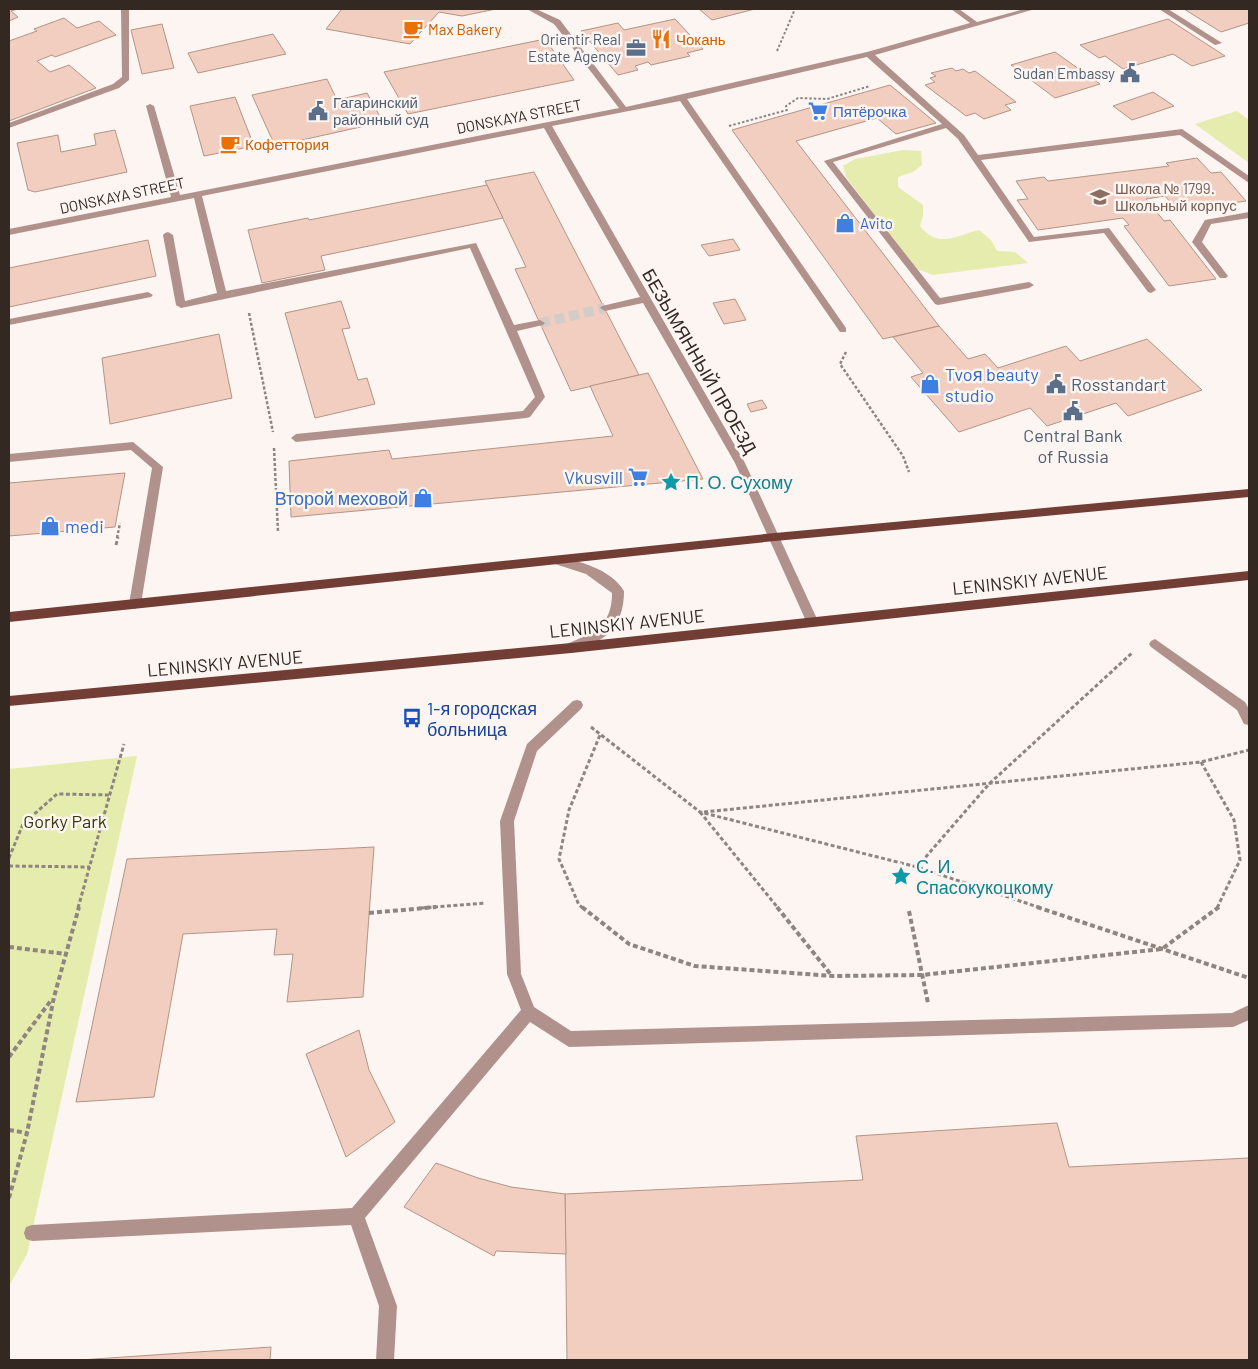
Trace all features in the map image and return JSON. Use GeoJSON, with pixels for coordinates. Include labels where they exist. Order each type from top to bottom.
{"type":"FeatureCollection","features":[{"type":"Feature","properties":{"kind":"main road"},"geometry":{"type":"LineString","coordinates":[[9,617],[775,537],[1249,494]]}},
{"type":"Feature","properties":{"kind":"main road","name":"LENINSKIY AVENUE"},"geometry":{"type":"LineString","coordinates":[[9,701],[571,648],[1249,575]]}},
{"type":"Feature","properties":{"kind":"street"},"geometry":{"type":"LineString","coordinates":[[9,126],[116,86],[126,78],[125,9]]}},
{"type":"Feature","properties":{"kind":"street"},"geometry":{"type":"LineString","coordinates":[[531,9],[557,22],[624,109]]}},
{"type":"Feature","properties":{"kind":"street"},"geometry":{"type":"LineString","coordinates":[[954,9],[976,24]]}},
{"type":"Feature","properties":{"kind":"street","name":"DONSKAYA STREET"},"geometry":{"type":"LineString","coordinates":[[9,232],[682,98],[869,54],[1031,9]]}},
{"type":"Feature","properties":{"kind":"street"},"geometry":{"type":"LineString","coordinates":[[1163,9],[1218,43]]}},
{"type":"Feature","properties":{"kind":"street"},"geometry":{"type":"LineString","coordinates":[[869,54],[960,137],[1032,240],[1106,230],[1151,290]]}},
{"type":"Feature","properties":{"kind":"street"},"geometry":{"type":"LineString","coordinates":[[682,98],[704,133],[842,330]]}},
{"type":"Feature","properties":{"kind":"street"},"geometry":{"type":"LineString","coordinates":[[150,106],[176,198]]}},
{"type":"Feature","properties":{"kind":"street","name":"БЕЗЫМЯННЫЙ ПРОЕЗД"},"geometry":{"type":"LineString","coordinates":[[546,124],[740,463],[812,621]]}},
{"type":"Feature","properties":{"kind":"street"},"geometry":{"type":"LineString","coordinates":[[947,125],[828,161],[938,302],[1029,285]]}},
{"type":"Feature","properties":{"kind":"street"},"geometry":{"type":"LineString","coordinates":[[974,158],[1182,132],[1249,180]]}},
{"type":"Feature","properties":{"kind":"street"},"geometry":{"type":"LineString","coordinates":[[197,194],[222,294]]}},
{"type":"Feature","properties":{"kind":"street"},"geometry":{"type":"LineString","coordinates":[[1222,276],[1197,242],[1208,222],[1249,215]]}},
{"type":"Feature","properties":{"kind":"street"},"geometry":{"type":"LineString","coordinates":[[168,235],[181,306],[222,294],[473,245],[540,397],[526,414],[296,438]]}},
{"type":"Feature","properties":{"kind":"street"},"geometry":{"type":"LineString","coordinates":[[9,322],[148,295]]}},
{"type":"Feature","properties":{"kind":"street"},"geometry":{"type":"LineString","coordinates":[[605,308],[646,299]]}},
{"type":"Feature","properties":{"kind":"street"},"geometry":{"type":"LineString","coordinates":[[511,329],[540,323]]}},
{"type":"Feature","properties":{"kind":"street"},"geometry":{"type":"LineString","coordinates":[[9,458],[133,446],[158,467],[136,604]]}},
{"type":"Feature","properties":{"kind":"street"},"geometry":{"type":"LineString","coordinates":[[556,560],[577,565],[600,575],[618,591],[619,608],[612,624],[592,638],[571,648]]}},
{"type":"Feature","properties":{"kind":"street"},"geometry":{"type":"LineString","coordinates":[[1155,644],[1241,706],[1249,720]]}},
{"type":"Feature","properties":{"kind":"street"},"geometry":{"type":"LineString","coordinates":[[574,708],[532,748],[507,821],[514,974],[529,1012],[569,1039],[1233,1020],[1249,1012]]}},
{"type":"Feature","properties":{"kind":"street"},"geometry":{"type":"LineString","coordinates":[[32,1233],[356,1216],[529,1012]]}},
{"type":"Feature","properties":{"kind":"street"},"geometry":{"type":"LineString","coordinates":[[356,1216],[388,1306],[386,1360]]}},
{"type":"Feature","properties":{"kind":"path"},"geometry":{"type":"LineString","coordinates":[[776,54],[795,9]]}},
{"type":"Feature","properties":{"kind":"path"},"geometry":{"type":"LineString","coordinates":[[704,133],[787,110],[789,102],[796,98],[807,96],[820,100],[897,78]]}},
{"type":"Feature","properties":{"kind":"path"},"geometry":{"type":"LineString","coordinates":[[244,290],[274,437]]}},
{"type":"Feature","properties":{"kind":"path"},"geometry":{"type":"LineString","coordinates":[[850,344],[840,364],[903,456],[909,472]]}},
{"type":"Feature","properties":{"kind":"path"},"geometry":{"type":"LineString","coordinates":[[274,446],[278,532]]}},
{"type":"Feature","properties":{"kind":"path"},"geometry":{"type":"LineString","coordinates":[[917,867],[989,784],[1136,649]]}},
{"type":"Feature","properties":{"kind":"path"},"geometry":{"type":"LineString","coordinates":[[574,708],[600,735],[700,812],[833,976]]}},
{"type":"Feature","properties":{"kind":"path"},"geometry":{"type":"LineString","coordinates":[[600,735],[569,810],[559,859],[579,905],[629,944],[694,966],[833,976],[922,975],[1162,949],[1219,907],[1240,860],[1234,820],[1201,762]]}},
{"type":"Feature","properties":{"kind":"path"},"geometry":{"type":"LineString","coordinates":[[9,1198],[26,1134],[54,997],[124,744]]}},
{"type":"Feature","properties":{"kind":"path"},"geometry":{"type":"LineString","coordinates":[[700,812],[1201,762],[1249,750]]}},
{"type":"Feature","properties":{"kind":"path"},"geometry":{"type":"LineString","coordinates":[[9,858],[23,824],[57,794],[110,795]]}},
{"type":"Feature","properties":{"kind":"path"},"geometry":{"type":"LineString","coordinates":[[700,812],[917,867],[1249,978]]}},
{"type":"Feature","properties":{"kind":"path"},"geometry":{"type":"LineString","coordinates":[[9,866],[90,867]]}},
{"type":"Feature","properties":{"kind":"path"},"geometry":{"type":"LineString","coordinates":[[369,913],[511,900]]}},
{"type":"Feature","properties":{"kind":"path"},"geometry":{"type":"LineString","coordinates":[[909,911],[933,1028]]}},
{"type":"Feature","properties":{"kind":"path"},"geometry":{"type":"LineString","coordinates":[[9,947],[66,954]]}},
{"type":"Feature","properties":{"kind":"path"},"geometry":{"type":"LineString","coordinates":[[9,1057],[54,997]]}},
{"type":"Feature","properties":{"kind":"path"},"geometry":{"type":"LineString","coordinates":[[9,1130],[26,1134]]}},
{"type":"Feature","properties":{"kind":"green space"},"geometry":{"type":"Polygon","coordinates":[[[1237,111],[1249,120],[1249,163],[1195,124],[1237,111]]]}},
{"type":"Feature","properties":{"kind":"green space"},"geometry":{"type":"Polygon","coordinates":[[[903,150],[921,151],[922,165],[913,172],[898,177],[898,187],[923,205],[923,216],[920,226],[927,233],[933,237],[947,239],[979,230],[991,240],[997,251],[1015,252],[1028,263],[933,275],[915,268],[846,177],[843,166],[855,159],[903,150]]]}},
{"type":"Feature","properties":{"kind":"green space","name":"Gorky Park"},"geometry":{"type":"Polygon","coordinates":[[[137,756],[27,1254],[9,1286],[9,769],[137,756]]]}},
{"type":"Feature","properties":{"kind":"building"},"geometry":{"type":"Polygon","coordinates":[[[9,9],[18,9],[11,11],[18,17],[9,21],[9,9]]]}},
{"type":"Feature","properties":{"kind":"building"},"geometry":{"type":"Polygon","coordinates":[[[342,9],[496,9],[462,16],[439,12],[410,44],[326,29],[342,9]]]}},
{"type":"Feature","properties":{"kind":"building"},"geometry":{"type":"Polygon","coordinates":[[[699,9],[755,9],[712,20],[699,9]]]}},
{"type":"Feature","properties":{"kind":"building"},"geometry":{"type":"Polygon","coordinates":[[[1184,9],[1249,9],[1249,23],[1221,32],[1184,9]]]}},
{"type":"Feature","properties":{"kind":"building"},"geometry":{"type":"Polygon","coordinates":[[[64,18],[77,28],[99,21],[116,35],[55,57],[52,55],[37,61],[50,72],[69,65],[96,88],[9,121],[9,41],[37,31],[34,29],[64,18]]]}},
{"type":"Feature","properties":{"kind":"building"},"geometry":{"type":"Polygon","coordinates":[[[675,19],[703,49],[687,53],[690,56],[651,65],[648,62],[635,66],[638,70],[618,75],[581,31],[618,23],[624,30],[675,19]]]}},
{"type":"Feature","properties":{"kind":"building"},"geometry":{"type":"Polygon","coordinates":[[[1168,19],[1225,56],[1192,66],[1173,54],[1123,69],[1105,56],[1099,58],[1080,45],[1168,19]]]}},
{"type":"Feature","properties":{"kind":"building"},"geometry":{"type":"Polygon","coordinates":[[[162,24],[174,68],[142,74],[131,30],[162,24]]]}},
{"type":"Feature","properties":{"kind":"building"},"geometry":{"type":"Polygon","coordinates":[[[273,34],[286,54],[198,73],[188,53],[273,34]]]}},
{"type":"Feature","properties":{"kind":"building"},"geometry":{"type":"Polygon","coordinates":[[[545,39],[574,80],[408,114],[384,72],[545,39]]]}},
{"type":"Feature","properties":{"kind":"building"},"geometry":{"type":"Polygon","coordinates":[[[1055,52],[1100,84],[1055,98],[1011,65],[1055,52]]]}},
{"type":"Feature","properties":{"kind":"building"},"geometry":{"type":"Polygon","coordinates":[[[952,68],[956,71],[963,69],[969,73],[975,71],[1016,102],[1005,105],[1011,110],[984,119],[975,113],[966,116],[925,85],[935,82],[930,78],[936,76],[931,73],[952,68]]]}},
{"type":"Feature","properties":{"kind":"building","name":"Гагаринский районный суд"},"geometry":{"type":"Polygon","coordinates":[[[327,79],[337,100],[367,93],[383,122],[275,146],[252,95],[327,79]]]}},
{"type":"Feature","properties":{"kind":"building"},"geometry":{"type":"Polygon","coordinates":[[[890,85],[936,123],[896,134],[877,118],[796,141],[939,326],[883,339],[732,130],[890,85]]]}},
{"type":"Feature","properties":{"kind":"building"},"geometry":{"type":"Polygon","coordinates":[[[1153,92],[1174,106],[1132,120],[1113,106],[1153,92]]]}},
{"type":"Feature","properties":{"kind":"building"},"geometry":{"type":"Polygon","coordinates":[[[235,97],[254,146],[204,156],[190,106],[235,97]]]}},
{"type":"Feature","properties":{"kind":"building"},"geometry":{"type":"Polygon","coordinates":[[[115,130],[127,172],[35,192],[28,190],[17,143],[58,135],[61,152],[96,145],[94,134],[115,130]]]}},
{"type":"Feature","properties":{"kind":"building"},"geometry":{"type":"Polygon","coordinates":[[[1197,158],[1211,173],[1221,172],[1246,201],[1178,211],[1165,196],[1146,199],[1164,221],[1170,220],[1216,279],[1169,286],[1124,226],[1129,225],[1123,218],[1038,230],[1017,200],[1028,199],[1016,181],[1044,177],[1048,181],[1169,166],[1166,163],[1197,158]]]}},
{"type":"Feature","properties":{"kind":"building"},"geometry":{"type":"Polygon","coordinates":[[[534,172],[639,375],[571,391],[515,269],[526,267],[485,181],[534,172]]]}},
{"type":"Feature","properties":{"kind":"building"},"geometry":{"type":"Polygon","coordinates":[[[487,185],[503,218],[321,256],[325,270],[262,283],[248,230],[487,185]]]}},
{"type":"Feature","properties":{"kind":"building"},"geometry":{"type":"Polygon","coordinates":[[[733,239],[740,250],[709,256],[701,245],[733,239]]]}},
{"type":"Feature","properties":{"kind":"building"},"geometry":{"type":"Polygon","coordinates":[[[148,240],[156,276],[9,307],[9,268],[148,240]]]}},
{"type":"Feature","properties":{"kind":"building"},"geometry":{"type":"Polygon","coordinates":[[[735,299],[746,320],[724,324],[713,303],[735,299]]]}},
{"type":"Feature","properties":{"kind":"building"},"geometry":{"type":"Polygon","coordinates":[[[341,301],[350,328],[342,329],[358,380],[367,378],[375,404],[315,418],[285,313],[341,301]]]}},
{"type":"Feature","properties":{"kind":"building","name":"Rosstandart"},"geometry":{"type":"Polygon","coordinates":[[[939,326],[968,359],[985,354],[998,368],[1066,346],[1080,361],[1147,339],[1202,390],[1128,416],[1116,403],[1047,426],[1030,408],[959,432],[911,377],[923,373],[893,337],[939,326]]]}},
{"type":"Feature","properties":{"kind":"building"},"geometry":{"type":"Polygon","coordinates":[[[219,334],[232,398],[110,424],[102,358],[219,334]]]}},
{"type":"Feature","properties":{"kind":"building"},"geometry":{"type":"Polygon","coordinates":[[[648,373],[703,479],[291,517],[289,461],[389,450],[392,459],[613,436],[590,386],[648,373]]]}},
{"type":"Feature","properties":{"kind":"building"},"geometry":{"type":"Polygon","coordinates":[[[762,400],[767,408],[751,412],[747,404],[762,400]]]}},
{"type":"Feature","properties":{"kind":"building"},"geometry":{"type":"Polygon","coordinates":[[[125,473],[115,527],[9,536],[9,483],[125,473]]]}},
{"type":"Feature","properties":{"kind":"building"},"geometry":{"type":"Polygon","coordinates":[[[374,847],[363,997],[287,1002],[293,954],[274,955],[277,929],[183,934],[154,1097],[76,1102],[127,859],[374,847]]]}},
{"type":"Feature","properties":{"kind":"building"},"geometry":{"type":"Polygon","coordinates":[[[359,1030],[369,1070],[395,1122],[346,1157],[306,1054],[359,1030]]]}},
{"type":"Feature","properties":{"kind":"building"},"geometry":{"type":"Polygon","coordinates":[[[1057,1123],[1069,1167],[1249,1158],[1249,1360],[567,1360],[565,1194],[863,1180],[856,1136],[1057,1123]]]}},
{"type":"Feature","properties":{"kind":"building"},"geometry":{"type":"Polygon","coordinates":[[[436,1163],[511,1187],[565,1194],[566,1254],[496,1251],[494,1256],[404,1207],[436,1163]]]}},
{"type":"Feature","properties":{"kind":"building"},"geometry":{"type":"Polygon","coordinates":[[[271,1347],[270,1360],[80,1360],[271,1347]]]}},
{"type":"Feature","properties":{"kind":"tunnel"},"geometry":{"type":"LineString","coordinates":[[540,323],[605,308]]}},
{"type":"Feature","properties":{"kind":"place","name":"Max Bakery"},"geometry":{"type":"Point","coordinates":[413,29]}},
{"type":"Feature","properties":{"kind":"place","name":"Чокань"},"geometry":{"type":"Point","coordinates":[661,39]}},
{"type":"Feature","properties":{"kind":"place","name":"Orientir Real Estate Agency"},"geometry":{"type":"Point","coordinates":[636,48]}},
{"type":"Feature","properties":{"kind":"place","name":"Sudan Embassy"},"geometry":{"type":"Point","coordinates":[1130,73]}},
{"type":"Feature","properties":{"kind":"place","name":"Гагаринский районный суд"},"geometry":{"type":"Point","coordinates":[318,111]}},
{"type":"Feature","properties":{"kind":"place","name":"Пятёрочка"},"geometry":{"type":"Point","coordinates":[818,111]}},
{"type":"Feature","properties":{"kind":"place","name":"Кофеттория"},"geometry":{"type":"Point","coordinates":[230,144]}},
{"type":"Feature","properties":{"kind":"place","name":"Школа № 1799. Школьный корпус"},"geometry":{"type":"Point","coordinates":[1100,197]}},
{"type":"Feature","properties":{"kind":"place","name":"Avito"},"geometry":{"type":"Point","coordinates":[845,223]}},
{"type":"Feature","properties":{"kind":"place","name":"Tvoя beauty studio"},"geometry":{"type":"Point","coordinates":[930,384]}},
{"type":"Feature","properties":{"kind":"place","name":"Rosstandart"},"geometry":{"type":"Point","coordinates":[1056,384]}},
{"type":"Feature","properties":{"kind":"place","name":"Central Bank of Russia"},"geometry":{"type":"Point","coordinates":[1073,411]}},
{"type":"Feature","properties":{"kind":"place","name":"Vkusvill"},"geometry":{"type":"Point","coordinates":[638,477]}},
{"type":"Feature","properties":{"kind":"place","name":"П. О. Сухому"},"geometry":{"type":"Point","coordinates":[671,482]}},
{"type":"Feature","properties":{"kind":"place","name":"Второй меховой"},"geometry":{"type":"Point","coordinates":[423,498]}},
{"type":"Feature","properties":{"kind":"place","name":"medi"},"geometry":{"type":"Point","coordinates":[50,526]}},
{"type":"Feature","properties":{"kind":"place","name":"1-я городская больница"},"geometry":{"type":"Point","coordinates":[412,718]}},
{"type":"Feature","properties":{"kind":"place","name":"С. И. Спасокукоцкому"},"geometry":{"type":"Point","coordinates":[901,876]}}]}
